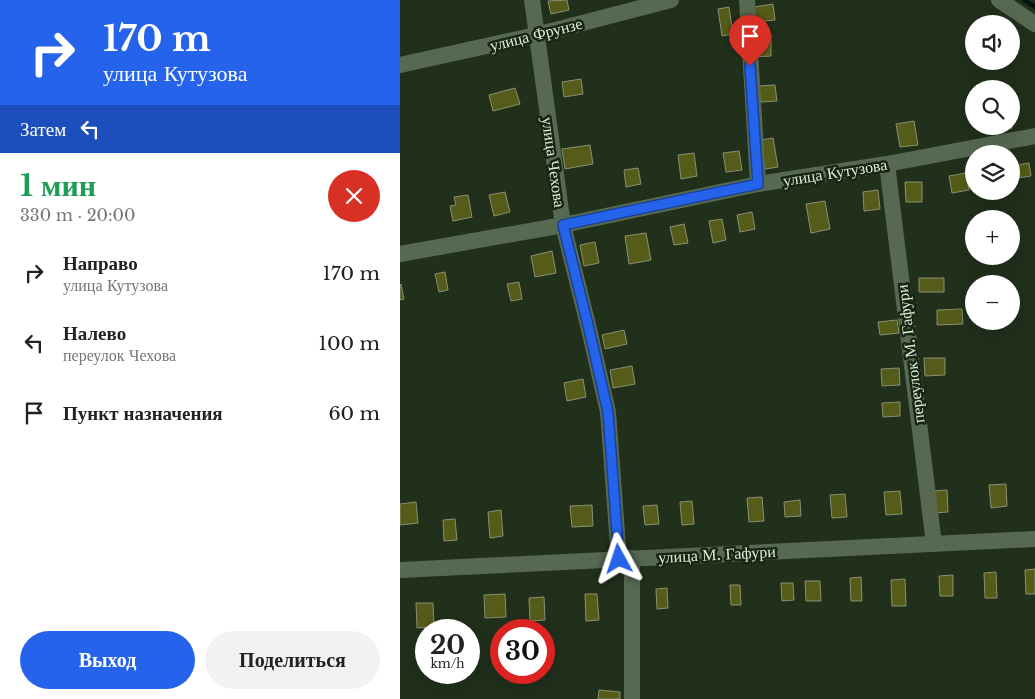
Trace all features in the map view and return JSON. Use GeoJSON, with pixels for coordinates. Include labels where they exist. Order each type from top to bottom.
{"type":"FeatureCollection","features":[{"type":"Feature","properties":{"kind":"street","name":"улица Чехова"},"geometry":{"type":"LineString","coordinates":[[532,0],[563,225],[608,412],[625,559],[632,699]]}},
{"type":"Feature","properties":{"kind":"street","name":"улица Фрунзе"},"geometry":{"type":"LineString","coordinates":[[400,66],[671,0]]}},
{"type":"Feature","properties":{"kind":"street"},"geometry":{"type":"LineString","coordinates":[[747,0],[758,184]]}},
{"type":"Feature","properties":{"kind":"street"},"geometry":{"type":"LineString","coordinates":[[999,0],[1035,24]]}},
{"type":"Feature","properties":{"kind":"street","name":"улица Кутузова"},"geometry":{"type":"LineString","coordinates":[[400,254],[563,225],[758,184],[887,164],[1035,136]]}},
{"type":"Feature","properties":{"kind":"street","name":"переулок М. Гафури"},"geometry":{"type":"LineString","coordinates":[[887,164],[934,544]]}},
{"type":"Feature","properties":{"kind":"street","name":"улица М. Гафури"},"geometry":{"type":"LineString","coordinates":[[400,570],[1035,539]]}},
{"type":"Feature","properties":{"kind":"building"},"geometry":{"type":"Polygon","coordinates":[[[567,0],[569,10],[551,14],[548,1],[567,0]]]}},
{"type":"Feature","properties":{"kind":"building"},"geometry":{"type":"Polygon","coordinates":[[[773,4],[775,20],[756,22],[754,7],[773,4]]]}},
{"type":"Feature","properties":{"kind":"building"},"geometry":{"type":"Polygon","coordinates":[[[729,7],[733,34],[722,36],[718,9],[729,7]]]}},
{"type":"Feature","properties":{"kind":"building"},"geometry":{"type":"Polygon","coordinates":[[[752,34],[771,34],[771,56],[753,57],[752,34]]]}},
{"type":"Feature","properties":{"kind":"building"},"geometry":{"type":"Polygon","coordinates":[[[581,79],[583,94],[564,97],[562,82],[581,79]]]}},
{"type":"Feature","properties":{"kind":"building"},"geometry":{"type":"Polygon","coordinates":[[[775,85],[777,101],[761,102],[759,86],[775,85]]]}},
{"type":"Feature","properties":{"kind":"building"},"geometry":{"type":"Polygon","coordinates":[[[515,88],[520,104],[493,111],[489,95],[515,88]]]}},
{"type":"Feature","properties":{"kind":"building"},"geometry":{"type":"Polygon","coordinates":[[[914,121],[918,145],[900,147],[896,124],[914,121]]]}},
{"type":"Feature","properties":{"kind":"building"},"geometry":{"type":"Polygon","coordinates":[[[773,138],[778,167],[765,169],[761,140],[773,138]]]}},
{"type":"Feature","properties":{"kind":"building"},"geometry":{"type":"Polygon","coordinates":[[[590,145],[593,164],[565,169],[562,149],[590,145]]]}},
{"type":"Feature","properties":{"kind":"building"},"geometry":{"type":"Polygon","coordinates":[[[739,151],[742,170],[726,172],[723,153],[739,151]]]}},
{"type":"Feature","properties":{"kind":"building"},"geometry":{"type":"Polygon","coordinates":[[[694,153],[697,176],[681,179],[678,155],[694,153]]]}},
{"type":"Feature","properties":{"kind":"building"},"geometry":{"type":"Polygon","coordinates":[[[1029,163],[1031,176],[1020,178],[1020,164],[1029,163]]]}},
{"type":"Feature","properties":{"kind":"building"},"geometry":{"type":"Polygon","coordinates":[[[638,168],[641,184],[626,187],[624,170],[638,168]]]}},
{"type":"Feature","properties":{"kind":"building"},"geometry":{"type":"Polygon","coordinates":[[[965,173],[965,191],[952,193],[949,176],[965,173]]]}},
{"type":"Feature","properties":{"kind":"building"},"geometry":{"type":"Polygon","coordinates":[[[905,182],[922,182],[922,202],[906,202],[905,182]]]}},
{"type":"Feature","properties":{"kind":"building"},"geometry":{"type":"Polygon","coordinates":[[[878,190],[880,209],[864,211],[863,192],[878,190]]]}},
{"type":"Feature","properties":{"kind":"building"},"geometry":{"type":"Polygon","coordinates":[[[505,192],[510,212],[494,216],[489,195],[505,192]]]}},
{"type":"Feature","properties":{"kind":"building"},"geometry":{"type":"Polygon","coordinates":[[[468,195],[472,217],[453,221],[450,206],[456,205],[454,197],[468,195]]]}},
{"type":"Feature","properties":{"kind":"building"},"geometry":{"type":"Polygon","coordinates":[[[825,201],[830,229],[811,233],[806,204],[825,201]]]}},
{"type":"Feature","properties":{"kind":"building"},"geometry":{"type":"Polygon","coordinates":[[[752,212],[755,229],[740,232],[737,215],[752,212]]]}},
{"type":"Feature","properties":{"kind":"building"},"geometry":{"type":"Polygon","coordinates":[[[722,219],[726,240],[713,243],[709,221],[722,219]]]}},
{"type":"Feature","properties":{"kind":"building"},"geometry":{"type":"Polygon","coordinates":[[[684,224],[688,243],[674,245],[670,227],[684,224]]]}},
{"type":"Feature","properties":{"kind":"building"},"geometry":{"type":"Polygon","coordinates":[[[646,233],[651,260],[629,264],[625,236],[646,233]]]}},
{"type":"Feature","properties":{"kind":"building"},"geometry":{"type":"Polygon","coordinates":[[[595,242],[599,263],[584,266],[580,245],[595,242]]]}},
{"type":"Feature","properties":{"kind":"building"},"geometry":{"type":"Polygon","coordinates":[[[552,251],[556,273],[535,277],[531,256],[552,251]]]}},
{"type":"Feature","properties":{"kind":"building"},"geometry":{"type":"Polygon","coordinates":[[[445,272],[448,290],[439,292],[435,274],[445,272]]]}},
{"type":"Feature","properties":{"kind":"building"},"geometry":{"type":"Polygon","coordinates":[[[919,278],[944,278],[944,292],[919,292],[919,278]]]}},
{"type":"Feature","properties":{"kind":"building"},"geometry":{"type":"Polygon","coordinates":[[[519,282],[522,299],[511,301],[507,284],[519,282]]]}},
{"type":"Feature","properties":{"kind":"building"},"geometry":{"type":"Polygon","coordinates":[[[400,285],[404,299],[400,300],[400,285]]]}},
{"type":"Feature","properties":{"kind":"building"},"geometry":{"type":"Polygon","coordinates":[[[962,309],[963,324],[937,325],[937,310],[962,309]]]}},
{"type":"Feature","properties":{"kind":"building"},"geometry":{"type":"Polygon","coordinates":[[[897,320],[899,333],[880,335],[878,322],[897,320]]]}},
{"type":"Feature","properties":{"kind":"building"},"geometry":{"type":"Polygon","coordinates":[[[624,330],[627,344],[605,349],[602,335],[624,330]]]}},
{"type":"Feature","properties":{"kind":"building"},"geometry":{"type":"Polygon","coordinates":[[[924,358],[945,358],[945,375],[925,376],[924,358]]]}},
{"type":"Feature","properties":{"kind":"building"},"geometry":{"type":"Polygon","coordinates":[[[632,366],[635,384],[613,388],[610,370],[632,366]]]}},
{"type":"Feature","properties":{"kind":"building"},"geometry":{"type":"Polygon","coordinates":[[[899,368],[900,385],[882,386],[881,369],[899,368]]]}},
{"type":"Feature","properties":{"kind":"building"},"geometry":{"type":"Polygon","coordinates":[[[583,379],[586,397],[567,401],[564,383],[583,379]]]}},
{"type":"Feature","properties":{"kind":"building"},"geometry":{"type":"Polygon","coordinates":[[[900,402],[900,416],[883,417],[882,403],[900,402]]]}},
{"type":"Feature","properties":{"kind":"building"},"geometry":{"type":"Polygon","coordinates":[[[1006,484],[1007,506],[991,508],[989,485],[1006,484]]]}},
{"type":"Feature","properties":{"kind":"building"},"geometry":{"type":"Polygon","coordinates":[[[947,490],[948,512],[934,513],[932,491],[947,490]]]}},
{"type":"Feature","properties":{"kind":"building"},"geometry":{"type":"Polygon","coordinates":[[[900,491],[902,514],[886,515],[884,492],[900,491]]]}},
{"type":"Feature","properties":{"kind":"building"},"geometry":{"type":"Polygon","coordinates":[[[845,494],[847,517],[832,518],[830,495],[845,494]]]}},
{"type":"Feature","properties":{"kind":"building"},"geometry":{"type":"Polygon","coordinates":[[[762,497],[764,521],[749,522],[747,498],[762,497]]]}},
{"type":"Feature","properties":{"kind":"building"},"geometry":{"type":"Polygon","coordinates":[[[800,500],[801,516],[785,517],[784,502],[800,500]]]}},
{"type":"Feature","properties":{"kind":"building"},"geometry":{"type":"Polygon","coordinates":[[[692,501],[694,524],[682,525],[680,502],[692,501]]]}},
{"type":"Feature","properties":{"kind":"building"},"geometry":{"type":"Polygon","coordinates":[[[416,502],[418,523],[400,525],[400,504],[416,502]]]}},
{"type":"Feature","properties":{"kind":"building"},"geometry":{"type":"Polygon","coordinates":[[[592,505],[593,526],[572,527],[570,506],[592,505]]]}},
{"type":"Feature","properties":{"kind":"building"},"geometry":{"type":"Polygon","coordinates":[[[657,505],[659,524],[645,525],[643,506],[657,505]]]}},
{"type":"Feature","properties":{"kind":"building"},"geometry":{"type":"Polygon","coordinates":[[[501,510],[503,536],[490,538],[488,512],[501,510]]]}},
{"type":"Feature","properties":{"kind":"building"},"geometry":{"type":"Polygon","coordinates":[[[455,519],[457,540],[444,541],[443,520],[455,519]]]}},
{"type":"Feature","properties":{"kind":"building"},"geometry":{"type":"Polygon","coordinates":[[[1035,569],[1035,594],[1026,594],[1025,570],[1035,569]]]}},
{"type":"Feature","properties":{"kind":"building"},"geometry":{"type":"Polygon","coordinates":[[[996,572],[997,598],[985,598],[984,573],[996,572]]]}},
{"type":"Feature","properties":{"kind":"building"},"geometry":{"type":"Polygon","coordinates":[[[953,575],[953,596],[940,596],[939,576],[953,575]]]}},
{"type":"Feature","properties":{"kind":"building"},"geometry":{"type":"Polygon","coordinates":[[[861,577],[862,601],[851,601],[850,578],[861,577]]]}},
{"type":"Feature","properties":{"kind":"building"},"geometry":{"type":"Polygon","coordinates":[[[905,579],[906,606],[892,606],[891,580],[905,579]]]}},
{"type":"Feature","properties":{"kind":"building"},"geometry":{"type":"Polygon","coordinates":[[[805,581],[820,581],[821,601],[806,601],[805,581]]]}},
{"type":"Feature","properties":{"kind":"building"},"geometry":{"type":"Polygon","coordinates":[[[781,583],[793,583],[794,600],[782,601],[781,583]]]}},
{"type":"Feature","properties":{"kind":"building"},"geometry":{"type":"Polygon","coordinates":[[[730,585],[740,585],[741,605],[731,605],[730,585]]]}},
{"type":"Feature","properties":{"kind":"building"},"geometry":{"type":"Polygon","coordinates":[[[667,588],[668,608],[657,609],[656,589],[667,588]]]}},
{"type":"Feature","properties":{"kind":"building"},"geometry":{"type":"Polygon","coordinates":[[[505,594],[506,617],[485,618],[484,595],[505,594]]]}},
{"type":"Feature","properties":{"kind":"building"},"geometry":{"type":"Polygon","coordinates":[[[585,594],[597,594],[599,620],[586,621],[585,594]]]}},
{"type":"Feature","properties":{"kind":"building"},"geometry":{"type":"Polygon","coordinates":[[[544,597],[545,619],[530,619],[529,598],[544,597]]]}},
{"type":"Feature","properties":{"kind":"building"},"geometry":{"type":"Polygon","coordinates":[[[416,603],[433,603],[434,619],[417,619],[416,603]]]}},
{"type":"Feature","properties":{"kind":"building"},"geometry":{"type":"Polygon","coordinates":[[[599,690],[620,692],[620,699],[598,699],[599,690]]]}},
{"type":"Feature","properties":{"kind":"waterway"},"geometry":{"type":"LineString","coordinates":[[1024,0],[1035,7]]}},
{"type":"Feature","properties":{"kind":"route"},"geometry":{"type":"LineString","coordinates":[[619,559],[608,412],[563,225],[758,184],[750,66]]}}]}
